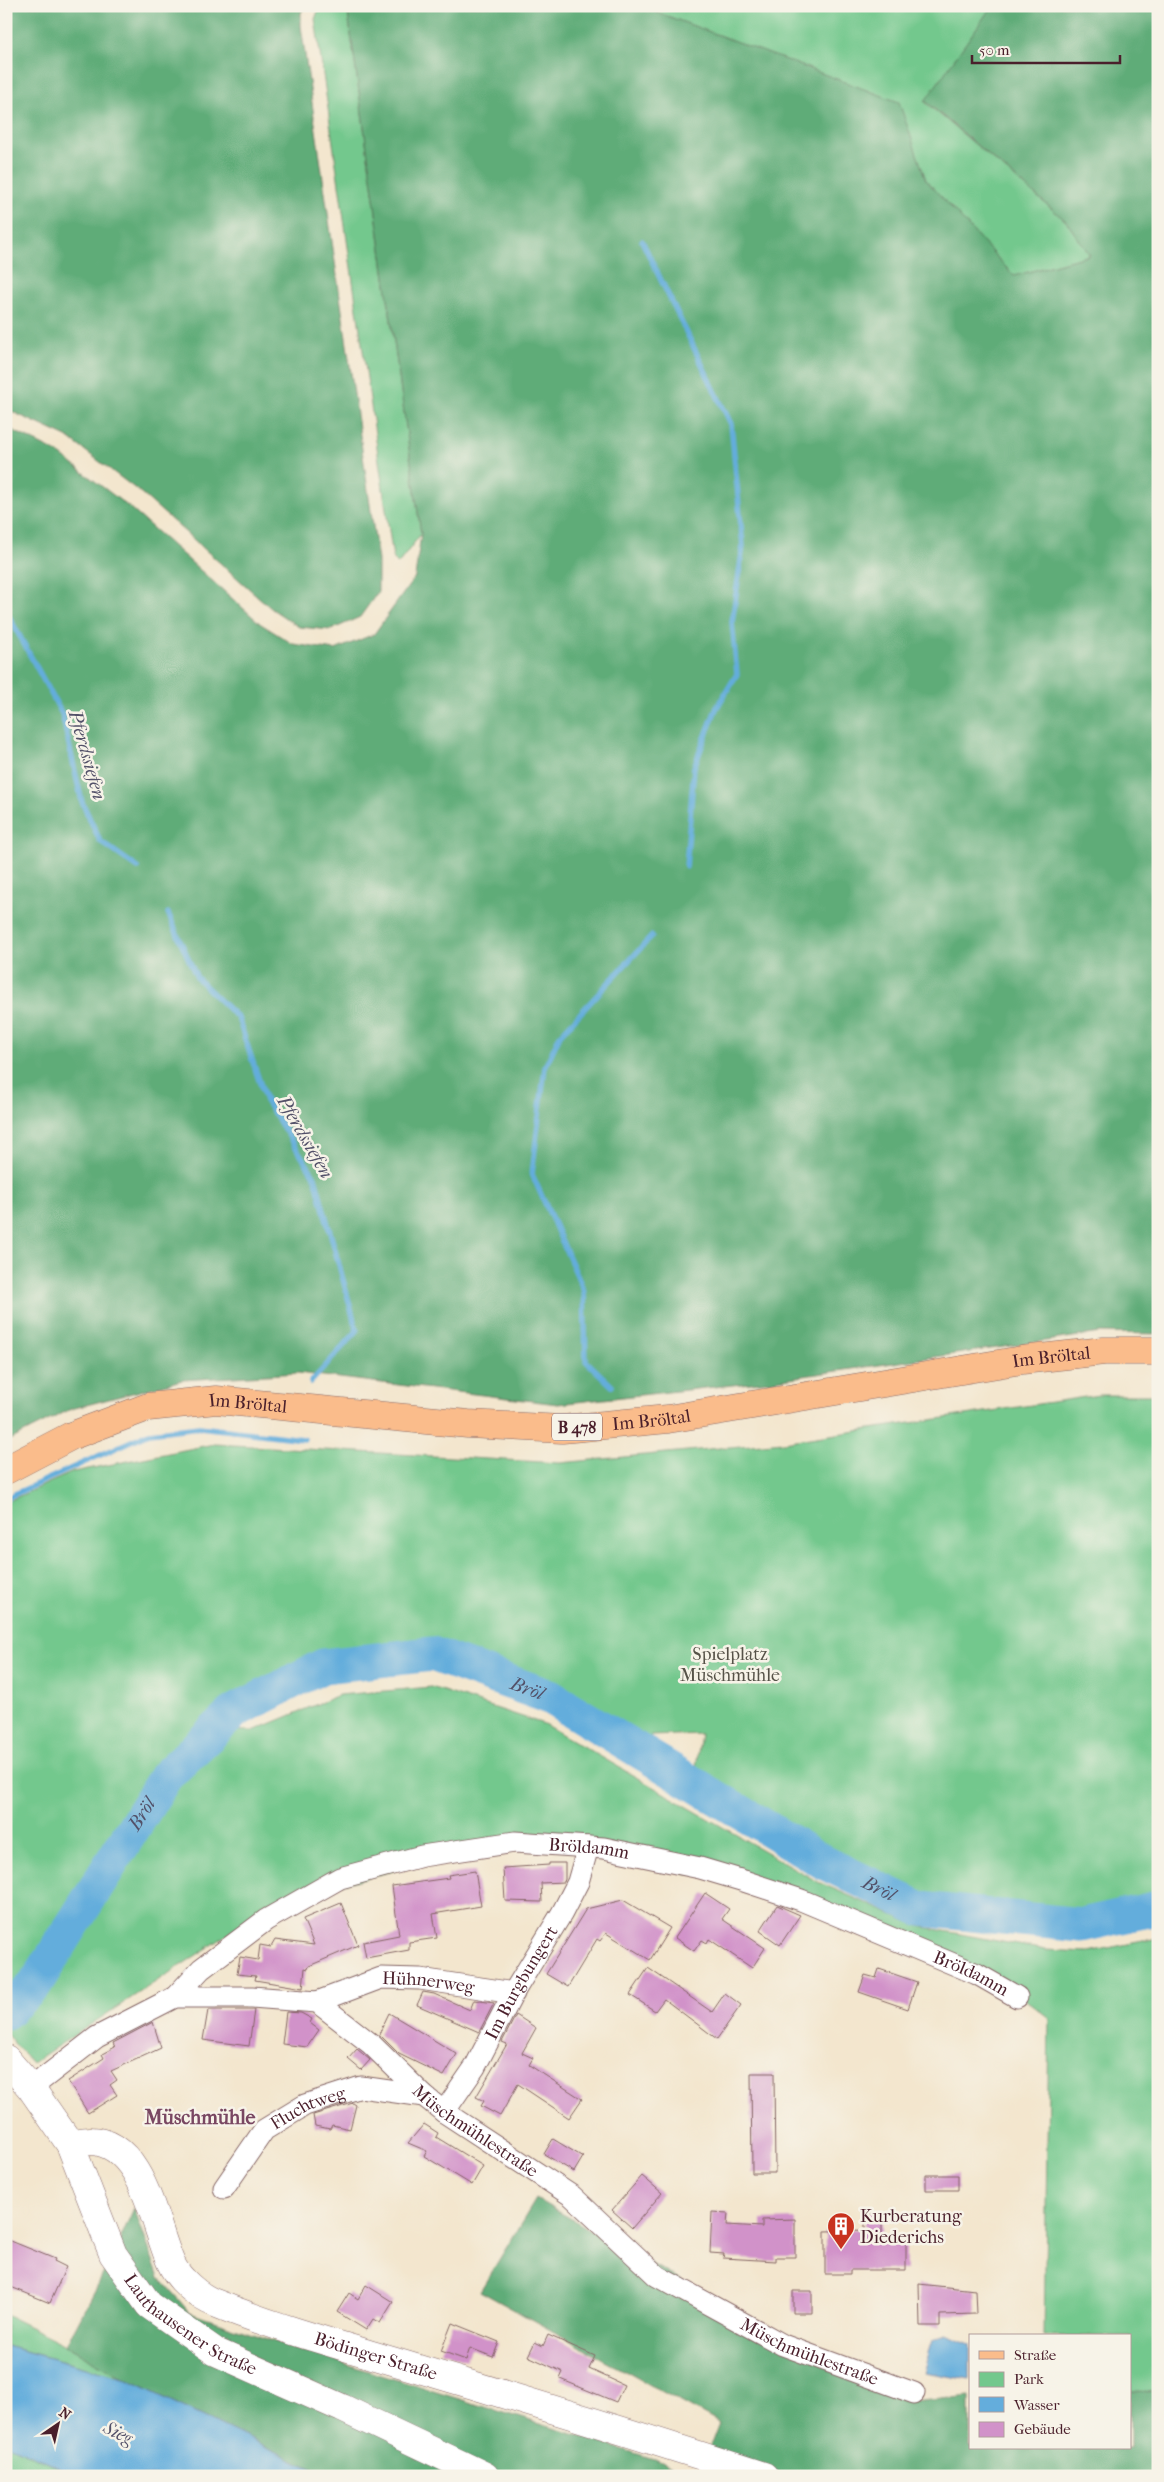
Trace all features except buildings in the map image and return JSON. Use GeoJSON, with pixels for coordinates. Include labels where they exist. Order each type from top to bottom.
{"type":"FeatureCollection","features":[{"type":"Feature","properties":{"kind":"main road","name":"Im Bröltal"},"geometry":{"type":"LineString","coordinates":[[6,1470],[71,1436],[148,1407],[216,1400],[468,1424],[562,1429],[668,1419],[1022,1360],[1104,1351],[1158,1351]]}},
{"type":"Feature","properties":{"kind":"street","name":"Bröldamm"},"geometry":{"type":"LineString","coordinates":[[174,1997],[201,1969],[266,1920],[340,1878],[422,1856],[515,1842],[604,1848],[709,1870],[801,1900],[977,1974],[1017,1997]]}},
{"type":"Feature","properties":{"kind":"street","name":"Im Burgbungert"},"geometry":{"type":"LineString","coordinates":[[444,2112],[475,2067],[514,1993],[562,1913],[578,1882],[588,1847]]}},
{"type":"Feature","properties":{"kind":"street","name":"Hühnerweg"},"geometry":{"type":"LineString","coordinates":[[316,2002],[380,1978],[420,1979],[514,1993]]}},
{"type":"Feature","properties":{"kind":"street"},"geometry":{"type":"LineString","coordinates":[[19,2074],[97,2037],[174,1997],[281,1998],[316,2002]]}},
{"type":"Feature","properties":{"kind":"street","name":"Müschmühlestraße"},"geometry":{"type":"LineString","coordinates":[[316,2002],[371,2044],[424,2096],[444,2112],[572,2196],[658,2276],[783,2345],[914,2393]]}},
{"type":"Feature","properties":{"kind":"street","name":"Lauthausener Straße"},"geometry":{"type":"LineString","coordinates":[[19,2074],[70,2144],[113,2254],[148,2306],[216,2352],[342,2408],[485,2476]]}},
{"type":"Feature","properties":{"kind":"street","name":"Fluchtweg"},"geometry":{"type":"LineString","coordinates":[[224,2188],[264,2130],[305,2105],[361,2087],[424,2096]]}},
{"type":"Feature","properties":{"kind":"street","name":"Bödinger Straße"},"geometry":{"type":"LineString","coordinates":[[70,2144],[91,2141],[115,2148],[130,2164],[143,2187],[171,2265],[190,2287],[213,2302],[314,2337],[633,2433],[764,2476]]}},
{"type":"Feature","properties":{"kind":"green space"},"geometry":{"type":"Polygon","coordinates":[[[6,6],[305,6],[301,13],[301,26],[378,560],[378,592],[360,617],[331,630],[299,627],[272,609],[141,493],[67,437],[6,409],[6,6]]]}},
{"type":"Feature","properties":{"kind":"green space"},"geometry":{"type":"Polygon","coordinates":[[[320,6],[347,6],[421,534],[398,564],[393,558],[315,19],[320,6]]]}},
{"type":"Feature","properties":{"kind":"green space"},"geometry":{"type":"Polygon","coordinates":[[[347,6],[640,6],[899,102],[926,180],[1014,276],[1090,255],[1066,221],[925,101],[992,6],[1158,6],[1158,1334],[1100,1333],[769,1381],[558,1404],[298,1373],[182,1380],[71,1409],[6,1442],[6,427],[58,453],[129,507],[261,624],[293,644],[335,650],[374,634],[415,577],[421,534],[347,6]]]}},
{"type":"Feature","properties":{"kind":"green space"},"geometry":{"type":"Polygon","coordinates":[[[640,6],[992,6],[925,102],[1066,221],[1090,255],[1014,276],[926,180],[898,102],[640,6]]]}},
{"type":"Feature","properties":{"kind":"green space","name":"Spielplatz Müschmühle"},"geometry":{"type":"Polygon","coordinates":[[[1099,1395],[1158,1395],[1158,1900],[1087,1918],[925,1903],[827,1852],[695,1774],[701,1734],[651,1736],[646,1746],[558,1692],[432,1650],[320,1656],[230,1702],[193,1730],[253,1731],[339,1695],[431,1687],[544,1724],[818,1882],[918,1926],[1045,1950],[1088,1952],[1158,1938],[1158,2392],[1132,2391],[1132,2334],[1044,2334],[1049,2018],[1013,1990],[812,1899],[517,1838],[279,1901],[32,2063],[6,2034],[6,1502],[73,1472],[214,1444],[560,1463],[783,1442],[1099,1395]]]}},
{"type":"Feature","properties":{"kind":"green space"},"geometry":{"type":"Polygon","coordinates":[[[536,2199],[717,2301],[911,2402],[969,2396],[969,2450],[1132,2450],[1132,2391],[1158,2392],[1158,2476],[699,2476],[719,2423],[480,2291],[536,2199]]]}},
{"type":"Feature","properties":{"kind":"green space"},"geometry":{"type":"Polygon","coordinates":[[[134,2208],[159,2277],[190,2313],[297,2349],[654,2459],[691,2476],[327,2476],[123,2378],[66,2345],[112,2258],[134,2208]]]}},
{"type":"Feature","properties":{"kind":"green space"},"geometry":{"type":"Polygon","coordinates":[[[6,2315],[66,2345],[123,2378],[6,2346],[6,2315]]]}},
{"type":"Feature","properties":{"kind":"green space"},"geometry":{"type":"Polygon","coordinates":[[[6,2444],[78,2476],[6,2476],[6,2444]]]}},
{"type":"Feature","properties":{"kind":"water"},"geometry":{"type":"Polygon","coordinates":[[[945,2334],[969,2344],[969,2380],[923,2372],[933,2340],[945,2334]]]}},
{"type":"Feature","properties":{"kind":"water","name":"Sieg"},"geometry":{"type":"Polygon","coordinates":[[[6,2346],[123,2378],[327,2476],[78,2476],[6,2444],[6,2346]]]}},
{"type":"Feature","properties":{"kind":"waterway"},"geometry":{"type":"LineString","coordinates":[[642,241],[731,424],[743,546],[732,622],[737,674],[716,709],[694,767],[686,867]]}},
{"type":"Feature","properties":{"kind":"waterway","name":"Pferdssiefen"},"geometry":{"type":"LineString","coordinates":[[6,611],[62,714],[82,802],[100,841],[138,868]]}},
{"type":"Feature","properties":{"kind":"waterway","name":"Pferdssiefen"},"geometry":{"type":"LineString","coordinates":[[168,913],[197,978],[238,1018],[266,1101],[315,1177],[357,1331],[311,1382]]}},
{"type":"Feature","properties":{"kind":"waterway"},"geometry":{"type":"LineString","coordinates":[[612,1386],[586,1361],[584,1291],[532,1174],[545,1067],[560,1035],[652,936]]}},
{"type":"Feature","properties":{"kind":"waterway","name":"Pferdssiefen"},"geometry":{"type":"LineString","coordinates":[[6,1498],[149,1433],[199,1427],[304,1439]]}},
{"type":"Feature","properties":{"kind":"waterway","name":"Bröl"},"geometry":{"type":"LineString","coordinates":[[6,2012],[34,1986],[166,1776],[235,1711],[323,1666],[432,1654],[550,1697],[825,1863],[921,1909],[1082,1925],[1158,1908]]}},
{"type":"Feature","properties":{"kind":"place","name":"Kurberatung Diederichs"},"geometry":{"type":"Point","coordinates":[841,2250]}},
{"type":"Feature","properties":{"kind":"district","name":"Müschmühle"},"geometry":{"type":"Point","coordinates":[200,2117]}}]}
